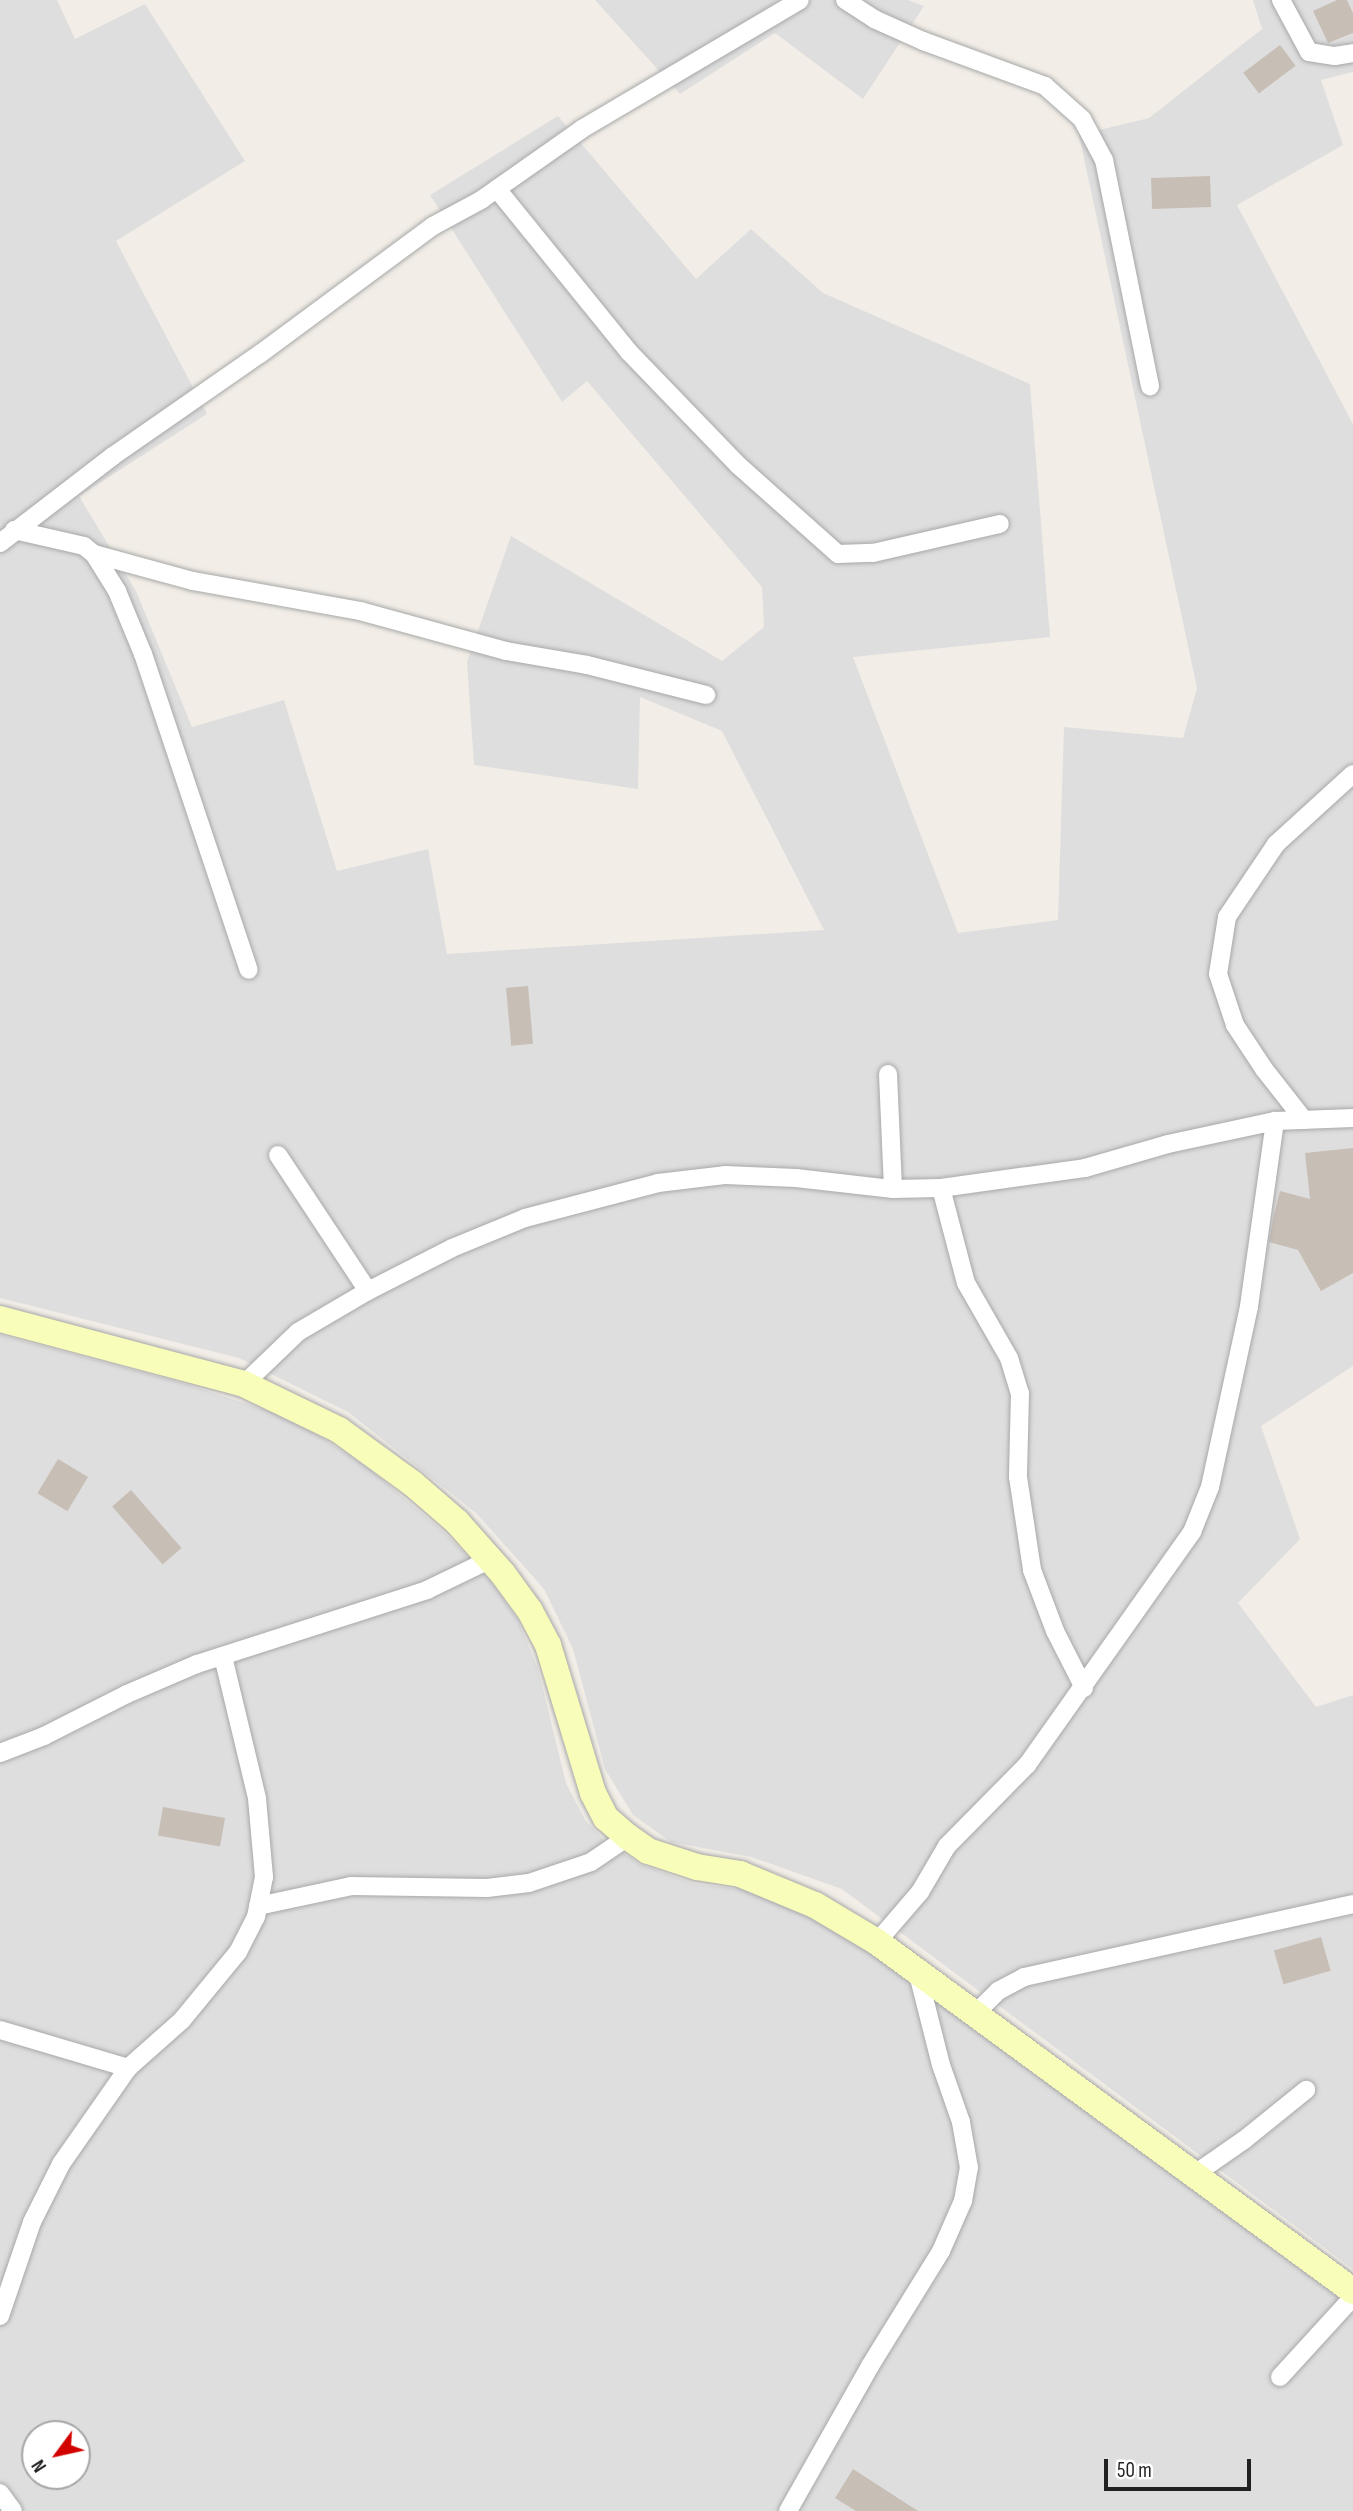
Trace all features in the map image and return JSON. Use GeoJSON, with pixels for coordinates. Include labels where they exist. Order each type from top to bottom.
{"type":"FeatureCollection","features":[{"type":"Feature","properties":{"kind":"main road"},"geometry":{"type":"LineString","coordinates":[[0,1319],[244,1384],[339,1430],[412,1483],[457,1522],[491,1559],[530,1611],[548,1645],[593,1793],[606,1818],[628,1837],[648,1851],[697,1867],[740,1874],[816,1905],[877,1942],[1353,2291]]}},
{"type":"Feature","properties":{"kind":"street"},"geometry":{"type":"LineString","coordinates":[[5,535],[432,226],[497,189],[582,129],[800,0]]}},
{"type":"Feature","properties":{"kind":"street"},"geometry":{"type":"LineString","coordinates":[[845,0],[874,19],[923,41],[1045,86],[1082,119],[1104,160],[1150,386]]}},
{"type":"Feature","properties":{"kind":"street"},"geometry":{"type":"LineString","coordinates":[[1281,0],[1308,52],[1335,56],[1353,53]]}},
{"type":"Feature","properties":{"kind":"street"},"geometry":{"type":"LineString","coordinates":[[497,189],[629,352],[737,465],[838,554],[873,554],[1000,524]]}},
{"type":"Feature","properties":{"kind":"street"},"geometry":{"type":"LineString","coordinates":[[5,535],[84,546],[94,554],[117,591],[143,654],[249,970]]}},
{"type":"Feature","properties":{"kind":"street"},"geometry":{"type":"LineString","coordinates":[[94,554],[193,581],[359,611],[506,651],[587,665],[706,695]]}},
{"type":"Feature","properties":{"kind":"street"},"geometry":{"type":"LineString","coordinates":[[1304,1120],[1264,1069],[1235,1025],[1218,974],[1227,917],[1276,844],[1353,774]]}},
{"type":"Feature","properties":{"kind":"street"},"geometry":{"type":"LineString","coordinates":[[888,1074],[893,1189]]}},
{"type":"Feature","properties":{"kind":"street"},"geometry":{"type":"LineString","coordinates":[[244,1384],[298,1332],[368,1291],[452,1248],[525,1218],[658,1183],[726,1175],[796,1178],[893,1189],[941,1188],[1085,1168],[1168,1144],[1275,1121],[1353,1118]]}},
{"type":"Feature","properties":{"kind":"street"},"geometry":{"type":"LineString","coordinates":[[877,1942],[920,1892],[947,1846],[1027,1765],[1192,1532],[1210,1487],[1249,1306],[1275,1121]]}},
{"type":"Feature","properties":{"kind":"street"},"geometry":{"type":"LineString","coordinates":[[278,1155],[368,1291]]}},
{"type":"Feature","properties":{"kind":"street"},"geometry":{"type":"LineString","coordinates":[[941,1188],[966,1283],[1009,1358],[1020,1393],[1018,1477],[1032,1570],[1055,1631],[1084,1688]]}},
{"type":"Feature","properties":{"kind":"street"},"geometry":{"type":"LineString","coordinates":[[0,1753],[44,1735],[127,1694],[223,1656],[427,1590],[491,1559]]}},
{"type":"Feature","properties":{"kind":"street"},"geometry":{"type":"LineString","coordinates":[[0,2316],[32,2222],[61,2164],[128,2068],[182,2020],[238,1952],[256,1917],[264,1877],[257,1798],[223,1656]]}},
{"type":"Feature","properties":{"kind":"street"},"geometry":{"type":"LineString","coordinates":[[258,1906],[351,1886],[487,1888],[529,1883],[591,1862],[628,1837]]}},
{"type":"Feature","properties":{"kind":"street"},"geometry":{"type":"LineString","coordinates":[[976,2013],[998,1991],[1024,1977],[1353,1904]]}},
{"type":"Feature","properties":{"kind":"street"},"geometry":{"type":"LineString","coordinates":[[788,2511],[870,2366],[941,2251],[963,2202],[969,2168],[961,2122],[941,2065],[917,1970]]}},
{"type":"Feature","properties":{"kind":"street"},"geometry":{"type":"LineString","coordinates":[[0,2030],[128,2068]]}},
{"type":"Feature","properties":{"kind":"street"},"geometry":{"type":"LineString","coordinates":[[1195,2174],[1244,2140],[1306,2090]]}},
{"type":"Feature","properties":{"kind":"street"},"geometry":{"type":"LineString","coordinates":[[1280,2376],[1353,2297]]}},
{"type":"Feature","properties":{"kind":"street"},"geometry":{"type":"LineString","coordinates":[[0,2493],[13,2511]]}},
{"type":"Feature","properties":{"kind":"shaded area"},"geometry":{"type":"Polygon","coordinates":[[[0,0],[57,0],[75,39],[145,4],[245,161],[116,241],[207,414],[79,496],[136,591],[192,727],[284,700],[337,871],[428,849],[447,954],[824,930],[722,731],[640,697],[638,789],[474,765],[467,662],[511,536],[722,661],[764,627],[762,587],[587,381],[562,402],[430,195],[558,116],[696,279],[751,229],[823,293],[1030,384],[1050,637],[853,657],[958,933],[1058,920],[1064,727],[1183,738],[1197,688],[1079,135],[1149,118],[1262,29],[1253,0],[1353,0],[1353,72],[1321,80],[1343,145],[1237,205],[1353,424],[1353,1366],[1261,1426],[1300,1539],[1238,1603],[1316,1707],[1353,1695],[1353,2269],[842,1889],[751,1857],[671,1842],[633,1815],[605,1769],[573,1649],[544,1589],[476,1513],[348,1412],[239,1358],[0,1298],[0,0]]]}},
{"type":"Feature","properties":{"kind":"shaded area"},"geometry":{"type":"Polygon","coordinates":[[[595,0],[908,0],[924,6],[863,99],[775,33],[680,94],[595,0]]]}},
{"type":"Feature","properties":{"kind":"shaded area"},"geometry":{"type":"Polygon","coordinates":[[[0,1335],[179,1382],[275,1413],[321,1437],[372,1471],[445,1533],[490,1580],[518,1620],[538,1669],[566,1783],[585,1820],[604,1840],[639,1864],[695,1884],[747,1890],[807,1916],[866,1950],[1353,2308],[1353,2511],[0,2511],[0,1335]]]}},
{"type":"Feature","properties":{"kind":"building"},"geometry":{"type":"Polygon","coordinates":[[[1337,0],[1347,0],[1353,13],[1353,33],[1328,43],[1313,11],[1337,0]]]}},
{"type":"Feature","properties":{"kind":"building"},"geometry":{"type":"Polygon","coordinates":[[[1280,45],[1296,66],[1259,93],[1243,73],[1280,45]]]}},
{"type":"Feature","properties":{"kind":"building"},"geometry":{"type":"Polygon","coordinates":[[[1210,176],[1211,207],[1152,209],[1151,178],[1210,176]]]}},
{"type":"Feature","properties":{"kind":"building"},"geometry":{"type":"Polygon","coordinates":[[[528,986],[533,1044],[511,1046],[506,988],[528,986]]]}},
{"type":"Feature","properties":{"kind":"building"},"geometry":{"type":"Polygon","coordinates":[[[1353,1148],[1353,1273],[1321,1291],[1298,1250],[1269,1242],[1273,1219],[1280,1191],[1310,1199],[1305,1153],[1353,1148]]]}},
{"type":"Feature","properties":{"kind":"building"},"geometry":{"type":"Polygon","coordinates":[[[58,1459],[88,1477],[67,1511],[37,1493],[58,1459]]]}},
{"type":"Feature","properties":{"kind":"building"},"geometry":{"type":"Polygon","coordinates":[[[131,1490],[182,1548],[163,1565],[112,1506],[131,1490]]]}},
{"type":"Feature","properties":{"kind":"building"},"geometry":{"type":"Polygon","coordinates":[[[163,1807],[225,1818],[220,1846],[158,1836],[163,1807]]]}},
{"type":"Feature","properties":{"kind":"building"},"geometry":{"type":"Polygon","coordinates":[[[1321,1937],[1331,1971],[1284,1984],[1274,1951],[1321,1937]]]}},
{"type":"Feature","properties":{"kind":"building"},"geometry":{"type":"Polygon","coordinates":[[[853,2469],[918,2511],[856,2511],[835,2498],[853,2469]]]}}]}
